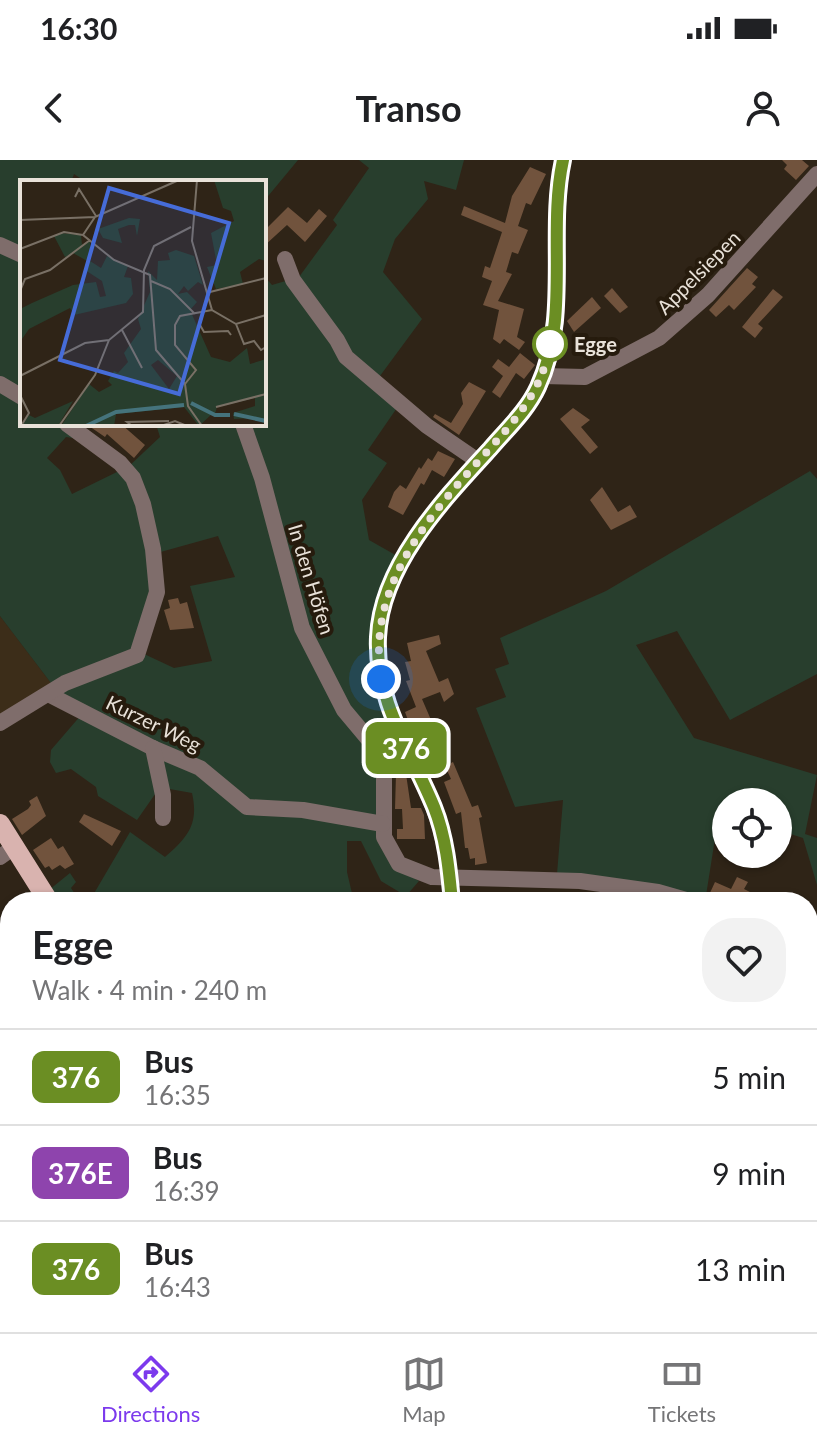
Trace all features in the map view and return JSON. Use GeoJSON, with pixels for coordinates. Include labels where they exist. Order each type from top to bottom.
{"type":"FeatureCollection","features":[{"type":"Feature","properties":{"kind":"main road"},"geometry":{"type":"LineString","coordinates":[[0,824],[7,852],[41,892]]}},
{"type":"Feature","properties":{"kind":"street"},"geometry":{"type":"LineString","coordinates":[[451,892],[436,815],[388,706],[379,667],[378,627],[389,590],[415,540],[438,506],[527,407],[543,376],[556,301],[556,212],[563,160]]}},
{"type":"Feature","properties":{"kind":"street","name":"Appelsiepen"},"geometry":{"type":"LineString","coordinates":[[543,376],[585,377],[659,338],[708,295],[817,174]]}},
{"type":"Feature","properties":{"kind":"street"},"geometry":{"type":"LineString","coordinates":[[0,245],[20,254]]}},
{"type":"Feature","properties":{"kind":"street"},"geometry":{"type":"LineString","coordinates":[[285,259],[293,280],[346,357],[396,402],[478,461]]}},
{"type":"Feature","properties":{"kind":"street"},"geometry":{"type":"LineString","coordinates":[[0,384],[20,396]]}},
{"type":"Feature","properties":{"kind":"street"},"geometry":{"type":"LineString","coordinates":[[0,723],[48,694],[137,655],[157,592],[153,549],[133,478],[120,463],[70,426]]}},
{"type":"Feature","properties":{"kind":"street","name":"In den Höfen"},"geometry":{"type":"LineString","coordinates":[[244,426],[262,478],[302,628],[344,710],[375,747],[384,777],[383,824],[389,852],[399,864],[415,873],[450,878]]}},
{"type":"Feature","properties":{"kind":"street","name":"Kurzer Weg"},"geometry":{"type":"LineString","coordinates":[[48,694],[153,748],[200,768],[247,807],[303,810],[383,824]]}},
{"type":"Feature","properties":{"kind":"street"},"geometry":{"type":"LineString","coordinates":[[0,711],[19,698]]}},
{"type":"Feature","properties":{"kind":"street"},"geometry":{"type":"LineString","coordinates":[[153,748],[163,795],[163,818]]}},
{"type":"Feature","properties":{"kind":"street"},"geometry":{"type":"LineString","coordinates":[[450,878],[580,881],[658,892]]}},
{"type":"Feature","properties":{"kind":"shaded area"},"geometry":{"type":"Polygon","coordinates":[[[0,616],[54,687],[0,719],[0,616]]]}},
{"type":"Feature","properties":{"kind":"green space"},"geometry":{"type":"Polygon","coordinates":[[[0,160],[298,160],[266,199],[266,180],[83,180],[74,174],[72,180],[20,180],[20,426],[60,426],[85,440],[66,437],[47,458],[60,470],[72,494],[121,470],[130,479],[153,577],[137,649],[54,687],[0,616],[0,160]]]}},
{"type":"Feature","properties":{"kind":"green space"},"geometry":{"type":"Polygon","coordinates":[[[359,160],[464,160],[456,190],[424,181],[428,199],[395,239],[383,272],[422,319],[377,380],[401,402],[368,450],[387,463],[362,500],[369,540],[399,557],[379,603],[391,729],[379,746],[394,866],[419,881],[409,892],[399,892],[381,881],[361,841],[347,841],[347,872],[352,892],[95,892],[130,832],[165,857],[190,829],[194,813],[192,793],[164,788],[156,752],[254,806],[55,692],[142,653],[174,668],[212,661],[190,586],[235,577],[218,536],[157,553],[127,468],[160,437],[157,426],[266,426],[266,278],[272,285],[299,277],[337,225],[333,220],[369,168],[359,160]]]}},
{"type":"Feature","properties":{"kind":"green space"},"geometry":{"type":"Polygon","coordinates":[[[810,471],[817,479],[817,674],[730,720],[677,631],[636,645],[694,738],[817,775],[805,834],[817,838],[817,885],[803,838],[792,834],[792,788],[712,788],[712,858],[707,892],[678,892],[557,874],[563,800],[515,807],[476,708],[506,697],[495,669],[509,664],[500,638],[606,591],[810,471]]]}},
{"type":"Feature","properties":{"kind":"green space"},"geometry":{"type":"Polygon","coordinates":[[[82,714],[150,750],[160,787],[137,820],[98,796],[96,787],[71,769],[56,773],[50,762],[51,750],[82,714]]]}},
{"type":"Feature","properties":{"kind":"green space"},"geometry":{"type":"Polygon","coordinates":[[[70,873],[76,882],[71,888],[74,892],[49,890],[70,873]]]}},
{"type":"Feature","properties":{"kind":"building"},"geometry":{"type":"Polygon","coordinates":[[[782,160],[802,160],[809,166],[796,180],[784,169],[787,165],[782,160]]]}},
{"type":"Feature","properties":{"kind":"building"},"geometry":{"type":"Polygon","coordinates":[[[530,167],[546,174],[531,205],[526,203],[518,226],[528,230],[518,254],[512,252],[506,272],[512,274],[498,301],[524,309],[517,337],[525,342],[519,350],[504,339],[500,344],[493,339],[499,310],[483,305],[492,281],[482,277],[485,266],[490,268],[502,232],[461,215],[464,206],[505,223],[512,196],[530,167]]]}},
{"type":"Feature","properties":{"kind":"building"},"geometry":{"type":"Polygon","coordinates":[[[288,207],[307,223],[319,209],[327,216],[305,242],[287,225],[266,244],[266,229],[288,207]]]}},
{"type":"Feature","properties":{"kind":"building"},"geometry":{"type":"Polygon","coordinates":[[[747,268],[758,277],[752,284],[756,287],[734,310],[729,305],[716,317],[709,310],[747,268]]]}},
{"type":"Feature","properties":{"kind":"building"},"geometry":{"type":"Polygon","coordinates":[[[612,288],[628,307],[620,313],[604,296],[612,288]]]}},
{"type":"Feature","properties":{"kind":"building"},"geometry":{"type":"Polygon","coordinates":[[[773,289],[783,297],[758,324],[763,328],[755,338],[742,327],[773,289]]]}},
{"type":"Feature","properties":{"kind":"building"},"geometry":{"type":"Polygon","coordinates":[[[592,297],[601,308],[574,332],[567,321],[592,297]]]}},
{"type":"Feature","properties":{"kind":"building"},"geometry":{"type":"Polygon","coordinates":[[[520,353],[535,365],[524,379],[516,373],[500,398],[492,392],[503,376],[492,367],[498,359],[509,367],[520,353]]]}},
{"type":"Feature","properties":{"kind":"building"},"geometry":{"type":"Polygon","coordinates":[[[469,382],[486,391],[459,435],[433,417],[435,414],[451,423],[463,404],[461,393],[469,382]]]}},
{"type":"Feature","properties":{"kind":"building"},"geometry":{"type":"Polygon","coordinates":[[[573,408],[590,420],[581,427],[598,447],[590,454],[560,419],[573,408]]]}},
{"type":"Feature","properties":{"kind":"building"},"geometry":{"type":"Polygon","coordinates":[[[89,426],[123,426],[145,445],[134,458],[107,434],[105,437],[89,426]]]}},
{"type":"Feature","properties":{"kind":"building"},"geometry":{"type":"Polygon","coordinates":[[[438,451],[455,459],[444,477],[432,470],[403,515],[388,507],[400,485],[406,489],[419,467],[421,469],[428,458],[432,461],[438,451]]]}},
{"type":"Feature","properties":{"kind":"building"},"geometry":{"type":"Polygon","coordinates":[[[602,487],[618,512],[630,505],[637,517],[611,530],[590,500],[602,487]]]}},
{"type":"Feature","properties":{"kind":"building"},"geometry":{"type":"Polygon","coordinates":[[[178,598],[180,604],[187,602],[194,628],[170,630],[164,610],[170,608],[168,600],[178,598]]]}},
{"type":"Feature","properties":{"kind":"building"},"geometry":{"type":"Polygon","coordinates":[[[439,635],[441,644],[426,651],[439,682],[448,678],[454,694],[444,702],[440,692],[422,699],[447,757],[432,763],[418,729],[412,731],[405,712],[416,707],[406,681],[410,680],[405,662],[411,661],[407,643],[439,635]]]}},
{"type":"Feature","properties":{"kind":"building"},"geometry":{"type":"Polygon","coordinates":[[[453,762],[472,807],[478,805],[487,863],[475,865],[475,858],[470,859],[468,848],[465,848],[461,812],[456,814],[444,782],[451,779],[445,766],[453,762]]]}},
{"type":"Feature","properties":{"kind":"building"},"geometry":{"type":"Polygon","coordinates":[[[396,774],[406,774],[411,808],[421,808],[424,815],[425,839],[397,839],[397,829],[403,829],[402,809],[395,809],[396,774]]]}},
{"type":"Feature","properties":{"kind":"building"},"geometry":{"type":"Polygon","coordinates":[[[37,796],[46,816],[22,835],[12,819],[28,809],[31,805],[29,801],[37,796]]]}},
{"type":"Feature","properties":{"kind":"building"},"geometry":{"type":"Polygon","coordinates":[[[84,814],[121,831],[112,846],[79,822],[84,814]]]}},
{"type":"Feature","properties":{"kind":"building"},"geometry":{"type":"Polygon","coordinates":[[[51,838],[58,849],[63,846],[74,864],[65,869],[60,865],[52,870],[49,866],[45,868],[33,850],[51,838]]]}},
{"type":"Feature","properties":{"kind":"building"},"geometry":{"type":"Polygon","coordinates":[[[737,877],[748,882],[744,889],[750,892],[710,892],[715,882],[731,889],[737,877]]]}},
{"type":"Feature","properties":{"kind":"bus line","name":"376"},"geometry":{"type":"LineString","coordinates":[[451,892],[439,822],[388,706],[378,657],[378,627],[389,590],[423,528],[438,506],[527,407],[538,389],[550,344],[556,301],[556,212],[563,160]]}},
{"type":"Feature","properties":{"kind":"place","name":"Egge"},"geometry":{"type":"Point","coordinates":[550,344]}},
{"type":"Feature","properties":{"kind":"route"},"geometry":{"type":"LineString","coordinates":[[381,679],[378,627],[389,590],[415,540],[438,506],[527,407],[543,376],[550,344]]}}]}
